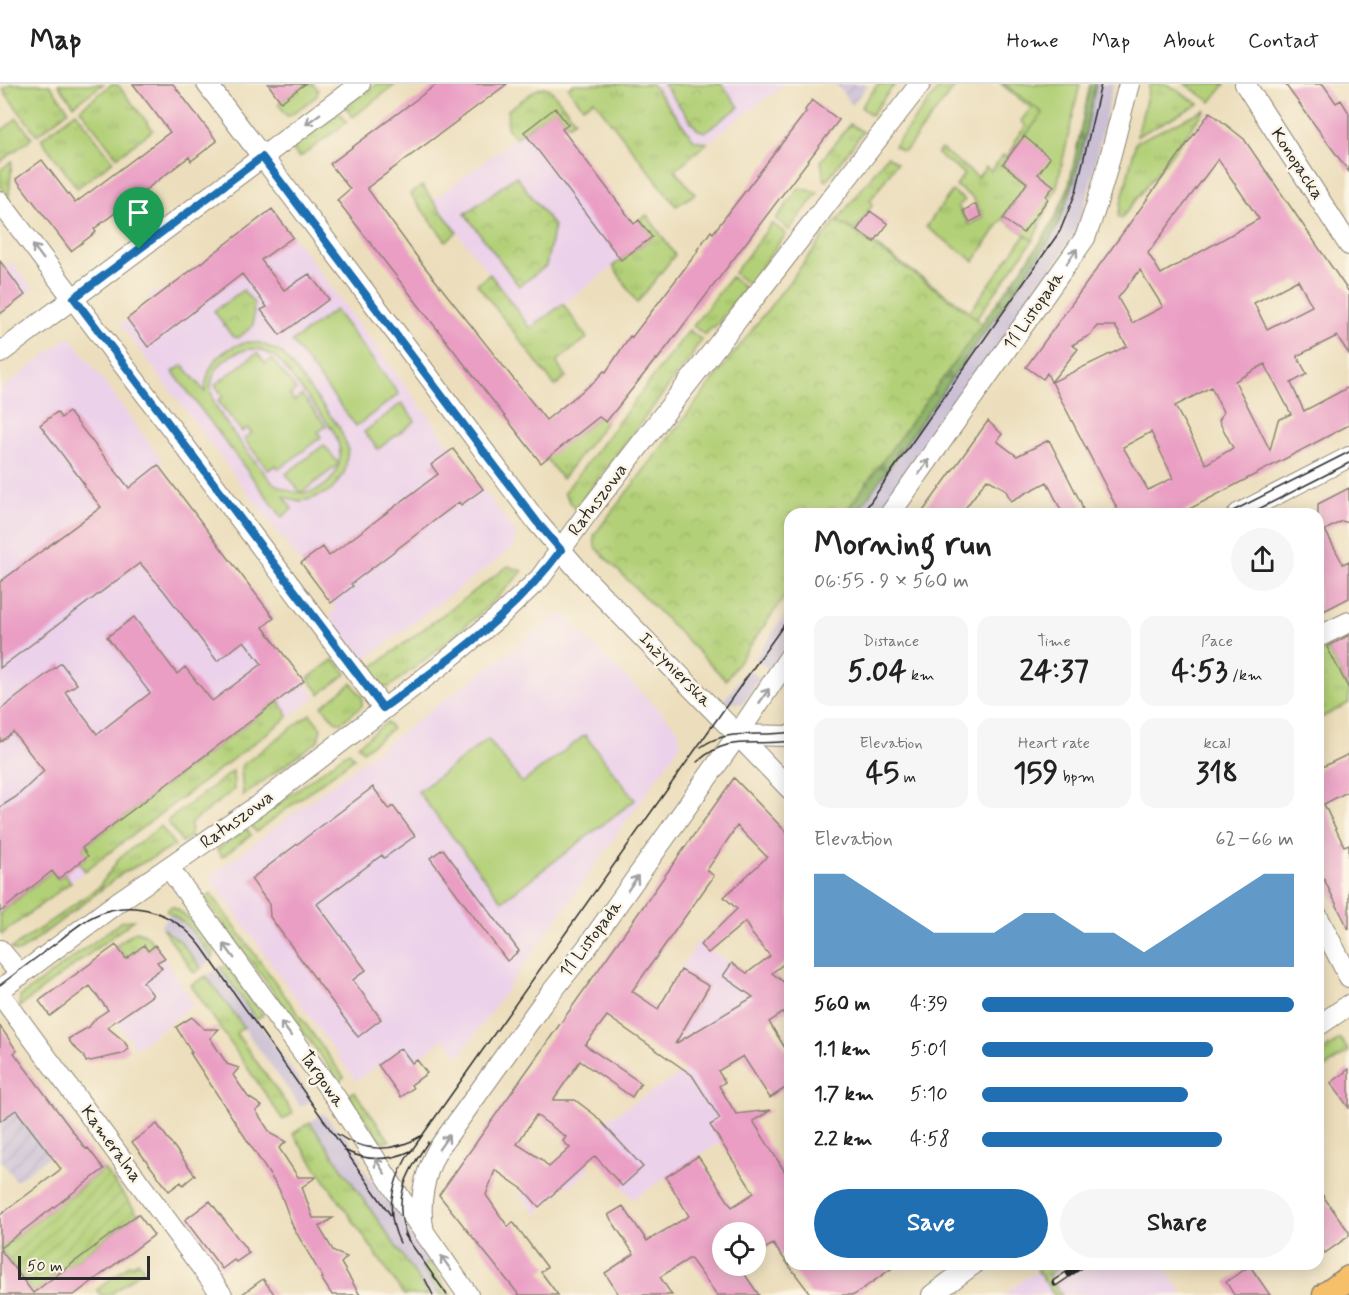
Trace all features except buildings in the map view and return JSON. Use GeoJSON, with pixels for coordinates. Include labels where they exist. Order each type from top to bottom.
{"type":"FeatureCollection","features":[{"type":"Feature","properties":{"kind":"main road"},"geometry":{"type":"LineString","coordinates":[[1325,1295],[1349,1278]]}},
{"type":"Feature","properties":{"kind":"street","name":"Inżynierska"},"geometry":{"type":"LineString","coordinates":[[207,84],[537,522],[586,579],[784,783]]}},
{"type":"Feature","properties":{"kind":"street"},"geometry":{"type":"LineString","coordinates":[[0,354],[360,84]]}},
{"type":"Feature","properties":{"kind":"street","name":"Ratuszowa"},"geometry":{"type":"LineString","coordinates":[[0,992],[118,902],[263,802],[440,666],[501,615],[540,578],[920,84]]}},
{"type":"Feature","properties":{"kind":"street","name":"11 Listopada"},"geometry":{"type":"LineString","coordinates":[[894,508],[1085,238],[1099,201],[1129,84]]}},
{"type":"Feature","properties":{"kind":"street","name":"Konopacka"},"geometry":{"type":"LineString","coordinates":[[1245,84],[1349,244]]}},
{"type":"Feature","properties":{"kind":"street"},"geometry":{"type":"LineString","coordinates":[[0,202],[383,708]]}},
{"type":"Feature","properties":{"kind":"street"},"geometry":{"type":"LineString","coordinates":[[1250,508],[1349,457]]}},
{"type":"Feature","properties":{"kind":"street"},"geometry":{"type":"LineString","coordinates":[[1324,635],[1349,622]]}},
{"type":"Feature","properties":{"kind":"street","name":"11 Listopada"},"geometry":{"type":"LineString","coordinates":[[424,1232],[422,1213],[425,1182],[438,1149],[542,1004],[585,950],[738,735],[784,665]]}},
{"type":"Feature","properties":{"kind":"street"},"geometry":{"type":"LineString","coordinates":[[738,735],[784,736]]}},
{"type":"Feature","properties":{"kind":"street","name":"Targowa"},"geometry":{"type":"LineString","coordinates":[[169,868],[332,1093],[468,1295]]}},
{"type":"Feature","properties":{"kind":"street"},"geometry":{"type":"LineString","coordinates":[[1324,929],[1349,977]]}},
{"type":"Feature","properties":{"kind":"street"},"geometry":{"type":"LineString","coordinates":[[0,950],[21,975]]}},
{"type":"Feature","properties":{"kind":"street","name":"Kameralna"},"geometry":{"type":"LineString","coordinates":[[0,992],[222,1295]]}},
{"type":"Feature","properties":{"kind":"street"},"geometry":{"type":"LineString","coordinates":[[1324,1022],[1349,1005]]}},
{"type":"Feature","properties":{"kind":"street"},"geometry":{"type":"LineString","coordinates":[[932,1295],[966,1270]]}},
{"type":"Feature","properties":{"kind":"shaded area"},"geometry":{"type":"Polygon","coordinates":[[[652,84],[785,84],[707,143],[694,140],[652,84]]]}},
{"type":"Feature","properties":{"kind":"shaded area"},"geometry":{"type":"Polygon","coordinates":[[[836,84],[868,84],[852,105],[836,84]]]}},
{"type":"Feature","properties":{"kind":"shaded area"},"geometry":{"type":"Polygon","coordinates":[[[1096,84],[1113,84],[1087,198],[1070,240],[1043,283],[882,508],[860,508],[1050,240],[1065,212],[1096,84]]]}},
{"type":"Feature","properties":{"kind":"shaded area"},"geometry":{"type":"Polygon","coordinates":[[[555,108],[568,125],[563,129],[634,223],[639,220],[652,237],[531,329],[433,200],[555,108]]]}},
{"type":"Feature","properties":{"kind":"shaded area"},"geometry":{"type":"Polygon","coordinates":[[[272,208],[516,533],[514,547],[364,660],[329,615],[336,610],[331,603],[120,324],[151,301],[148,296],[158,289],[161,294],[272,208]]]}},
{"type":"Feature","properties":{"kind":"shaded area"},"geometry":{"type":"Polygon","coordinates":[[[12,262],[33,289],[0,314],[0,270],[12,262]]]}},
{"type":"Feature","properties":{"kind":"shaded area"},"geometry":{"type":"Polygon","coordinates":[[[70,336],[163,462],[159,466],[274,618],[263,627],[316,697],[2,934],[0,932],[0,390],[70,336]]]}},
{"type":"Feature","properties":{"kind":"shaded area"},"geometry":{"type":"Polygon","coordinates":[[[563,614],[678,729],[681,744],[459,1057],[445,1038],[412,1063],[401,1049],[356,1081],[209,877],[558,615],[563,614]]]}},
{"type":"Feature","properties":{"kind":"shaded area"},"geometry":{"type":"Polygon","coordinates":[[[784,617],[784,649],[770,670],[755,659],[784,617]]]}},
{"type":"Feature","properties":{"kind":"shaded area"},"geometry":{"type":"Polygon","coordinates":[[[747,669],[760,678],[743,704],[723,702],[747,669]]]}},
{"type":"Feature","properties":{"kind":"shaded area"},"geometry":{"type":"Polygon","coordinates":[[[170,914],[195,933],[214,958],[201,968],[180,941],[160,927],[170,914]]]}},
{"type":"Feature","properties":{"kind":"shaded area"},"geometry":{"type":"Polygon","coordinates":[[[136,931],[145,934],[165,958],[194,1005],[136,1048],[90,986],[50,1016],[39,1001],[136,931]]]}},
{"type":"Feature","properties":{"kind":"shaded area"},"geometry":{"type":"Polygon","coordinates":[[[698,941],[784,1001],[784,1012],[702,1061],[622,1005],[634,997],[640,997],[658,1008],[698,941]]]}},
{"type":"Feature","properties":{"kind":"shaded area"},"geometry":{"type":"Polygon","coordinates":[[[220,967],[313,1100],[301,1107],[206,976],[220,967]]]}},
{"type":"Feature","properties":{"kind":"shaded area"},"geometry":{"type":"Polygon","coordinates":[[[26,1068],[77,1136],[16,1181],[0,1158],[0,1088],[26,1068]]]}},
{"type":"Feature","properties":{"kind":"shaded area"},"geometry":{"type":"Polygon","coordinates":[[[689,1069],[731,1135],[633,1199],[595,1156],[587,1163],[591,1168],[569,1187],[566,1185],[537,1214],[519,1195],[587,1131],[689,1069]]]}},
{"type":"Feature","properties":{"kind":"shaded area"},"geometry":{"type":"Polygon","coordinates":[[[323,1113],[336,1128],[346,1135],[364,1162],[358,1161],[386,1202],[387,1196],[410,1231],[412,1238],[429,1262],[422,1268],[441,1295],[428,1295],[310,1122],[323,1113]]]}},
{"type":"Feature","properties":{"kind":"shaded area"},"geometry":{"type":"Polygon","coordinates":[[[1037,1270],[1166,1270],[1184,1295],[1003,1294],[1037,1270]]]}},
{"type":"Feature","properties":{"kind":"green space"},"geometry":{"type":"Polygon","coordinates":[[[10,84],[49,84],[69,110],[37,135],[3,90],[10,84]]]}},
{"type":"Feature","properties":{"kind":"green space"},"geometry":{"type":"Polygon","coordinates":[[[58,84],[103,84],[74,105],[58,84]]]}},
{"type":"Feature","properties":{"kind":"green space"},"geometry":{"type":"Polygon","coordinates":[[[305,84],[313,84],[318,90],[317,96],[287,116],[278,104],[305,84]]]}},
{"type":"Feature","properties":{"kind":"green space"},"geometry":{"type":"Polygon","coordinates":[[[376,84],[396,84],[353,117],[345,107],[376,84]]]}},
{"type":"Feature","properties":{"kind":"green space"},"geometry":{"type":"Polygon","coordinates":[[[574,84],[652,84],[694,140],[707,143],[675,170],[695,194],[676,206],[594,100],[583,107],[568,88],[574,84]]]}},
{"type":"Feature","properties":{"kind":"green space"},"geometry":{"type":"Polygon","coordinates":[[[663,84],[722,84],[739,107],[705,132],[697,129],[663,84]]]}},
{"type":"Feature","properties":{"kind":"green space"},"geometry":{"type":"Polygon","coordinates":[[[878,84],[895,84],[871,115],[861,107],[878,84]]]}},
{"type":"Feature","properties":{"kind":"green space"},"geometry":{"type":"Polygon","coordinates":[[[942,84],[957,84],[906,150],[902,151],[894,146],[942,84]]]}},
{"type":"Feature","properties":{"kind":"green space"},"geometry":{"type":"Polygon","coordinates":[[[1001,84],[1043,113],[1024,137],[1027,183],[974,261],[926,227],[952,191],[965,200],[958,206],[969,225],[983,217],[973,198],[956,186],[964,174],[937,154],[941,149],[978,177],[986,167],[991,171],[1003,155],[1007,157],[1016,144],[1014,141],[1026,126],[1021,121],[1031,108],[1001,84]]]}},
{"type":"Feature","properties":{"kind":"green space"},"geometry":{"type":"Polygon","coordinates":[[[1004,84],[1080,84],[1057,186],[1033,240],[1003,219],[1027,184],[1003,164],[1043,113],[1004,84]]]}},
{"type":"Feature","properties":{"kind":"green space"},"geometry":{"type":"Polygon","coordinates":[[[1090,84],[1096,84],[1079,164],[1067,203],[1050,240],[860,508],[848,508],[1040,243],[1054,220],[1069,186],[1090,84]]]}},
{"type":"Feature","properties":{"kind":"green space"},"geometry":{"type":"Polygon","coordinates":[[[1150,84],[1167,84],[1199,104],[1137,136],[1150,84]]]}},
{"type":"Feature","properties":{"kind":"green space"},"geometry":{"type":"Polygon","coordinates":[[[1185,84],[1225,84],[1211,102],[1185,84]]]}},
{"type":"Feature","properties":{"kind":"green space"},"geometry":{"type":"Polygon","coordinates":[[[111,85],[118,85],[153,130],[117,157],[80,109],[111,85]]]}},
{"type":"Feature","properties":{"kind":"green space"},"geometry":{"type":"Polygon","coordinates":[[[544,87],[550,89],[575,120],[568,125],[555,109],[515,138],[507,127],[508,110],[544,87]]]}},
{"type":"Feature","properties":{"kind":"green space"},"geometry":{"type":"Polygon","coordinates":[[[1206,109],[1121,219],[1118,216],[1136,142],[1206,109]]]}},
{"type":"Feature","properties":{"kind":"green space"},"geometry":{"type":"Polygon","coordinates":[[[76,112],[113,161],[77,188],[41,139],[76,112]]]}},
{"type":"Feature","properties":{"kind":"green space"},"geometry":{"type":"Polygon","coordinates":[[[339,112],[347,122],[299,158],[292,148],[339,112]]]}},
{"type":"Feature","properties":{"kind":"green space"},"geometry":{"type":"Polygon","coordinates":[[[17,118],[32,138],[0,162],[0,132],[17,118]]]}},
{"type":"Feature","properties":{"kind":"green space"},"geometry":{"type":"Polygon","coordinates":[[[850,124],[863,132],[826,181],[821,161],[850,124]]]}},
{"type":"Feature","properties":{"kind":"green space"},"geometry":{"type":"Polygon","coordinates":[[[887,156],[897,163],[870,201],[873,204],[855,231],[970,311],[1025,235],[1033,240],[978,319],[830,230],[887,156]]]}},
{"type":"Feature","properties":{"kind":"green space"},"geometry":{"type":"Polygon","coordinates":[[[12,161],[9,197],[0,185],[0,170],[12,161]]]}},
{"type":"Feature","properties":{"kind":"green space"},"geometry":{"type":"Polygon","coordinates":[[[516,176],[554,226],[546,266],[519,286],[465,214],[516,176]]]}},
{"type":"Feature","properties":{"kind":"green space"},"geometry":{"type":"Polygon","coordinates":[[[422,186],[457,232],[446,241],[410,194],[422,186]]]}},
{"type":"Feature","properties":{"kind":"green space"},"geometry":{"type":"Polygon","coordinates":[[[799,188],[818,192],[789,230],[776,219],[799,188]]]}},
{"type":"Feature","properties":{"kind":"green space"},"geometry":{"type":"Polygon","coordinates":[[[647,215],[675,255],[637,303],[613,266],[652,237],[639,220],[647,215]]]}},
{"type":"Feature","properties":{"kind":"green space"},"geometry":{"type":"Polygon","coordinates":[[[836,221],[848,227],[982,324],[848,508],[784,508],[784,598],[726,680],[595,547],[594,535],[836,221]]]}},
{"type":"Feature","properties":{"kind":"green space"},"geometry":{"type":"Polygon","coordinates":[[[772,223],[786,234],[748,284],[734,273],[772,223]]]}},
{"type":"Feature","properties":{"kind":"green space"},"geometry":{"type":"Polygon","coordinates":[[[490,274],[530,328],[563,304],[587,338],[556,362],[566,377],[555,386],[477,284],[490,274]]]}},
{"type":"Feature","properties":{"kind":"green space"},"geometry":{"type":"Polygon","coordinates":[[[731,277],[745,288],[714,328],[712,327],[705,335],[693,326],[731,277]]]}},
{"type":"Feature","properties":{"kind":"green space"},"geometry":{"type":"Polygon","coordinates":[[[243,290],[254,303],[253,326],[238,338],[232,336],[214,311],[243,290]]]}},
{"type":"Feature","properties":{"kind":"green space"},"geometry":{"type":"Polygon","coordinates":[[[335,310],[399,394],[356,426],[292,342],[335,310]]]}},
{"type":"Feature","properties":{"kind":"green space"},"geometry":{"type":"Polygon","coordinates":[[[689,330],[702,340],[693,351],[694,353],[575,509],[564,493],[689,330]]]}},
{"type":"Feature","properties":{"kind":"green space"},"geometry":{"type":"Polygon","coordinates":[[[248,342],[260,343],[282,353],[339,427],[348,448],[345,471],[332,490],[300,501],[284,497],[292,509],[282,517],[173,372],[183,365],[205,392],[208,373],[212,365],[223,353],[248,342]],[[248,349],[232,355],[219,366],[214,373],[211,390],[216,407],[239,441],[272,482],[287,490],[302,493],[316,490],[327,484],[335,474],[339,461],[339,446],[333,430],[277,358],[259,349],[248,349]]]}},
{"type":"Feature","properties":{"kind":"green space"},"geometry":{"type":"Polygon","coordinates":[[[257,353],[266,364],[272,359],[296,390],[290,395],[294,401],[302,395],[326,426],[318,432],[321,437],[279,469],[276,465],[268,470],[244,439],[252,433],[247,428],[242,432],[218,401],[223,396],[215,385],[257,353]]]}},
{"type":"Feature","properties":{"kind":"green space"},"geometry":{"type":"Polygon","coordinates":[[[402,403],[415,421],[378,449],[364,432],[402,403]]]}},
{"type":"Feature","properties":{"kind":"green space"},"geometry":{"type":"Polygon","coordinates":[[[599,417],[606,422],[562,479],[546,458],[599,417]]]}},
{"type":"Feature","properties":{"kind":"green space"},"geometry":{"type":"Polygon","coordinates":[[[324,445],[339,464],[301,493],[286,474],[324,445]]]}},
{"type":"Feature","properties":{"kind":"green space"},"geometry":{"type":"Polygon","coordinates":[[[508,566],[523,571],[475,618],[389,687],[378,685],[366,672],[508,566]]]}},
{"type":"Feature","properties":{"kind":"green space"},"geometry":{"type":"Polygon","coordinates":[[[1327,647],[1349,690],[1349,703],[1324,716],[1324,648],[1327,647]]]}},
{"type":"Feature","properties":{"kind":"green space"},"geometry":{"type":"Polygon","coordinates":[[[334,659],[346,674],[320,694],[308,678],[334,659]]]}},
{"type":"Feature","properties":{"kind":"green space"},"geometry":{"type":"Polygon","coordinates":[[[352,683],[362,697],[362,706],[342,722],[336,722],[322,706],[352,683]]]}},
{"type":"Feature","properties":{"kind":"green space"},"geometry":{"type":"Polygon","coordinates":[[[279,700],[288,715],[287,718],[85,871],[79,863],[87,856],[82,848],[279,700]]]}},
{"type":"Feature","properties":{"kind":"green space"},"geometry":{"type":"Polygon","coordinates":[[[310,714],[321,728],[318,741],[243,796],[241,766],[310,714]]]}},
{"type":"Feature","properties":{"kind":"green space"},"geometry":{"type":"Polygon","coordinates":[[[387,722],[392,729],[363,751],[358,745],[387,722]]]}},
{"type":"Feature","properties":{"kind":"green space"},"geometry":{"type":"Polygon","coordinates":[[[585,735],[635,800],[502,901],[418,792],[488,739],[522,783],[585,735]]]}},
{"type":"Feature","properties":{"kind":"green space"},"geometry":{"type":"Polygon","coordinates":[[[349,751],[354,758],[256,832],[250,825],[349,751]]]}},
{"type":"Feature","properties":{"kind":"green space"},"geometry":{"type":"Polygon","coordinates":[[[233,771],[234,790],[191,823],[190,837],[182,842],[167,821],[233,771]]]}},
{"type":"Feature","properties":{"kind":"green space"},"geometry":{"type":"Polygon","coordinates":[[[161,826],[175,846],[123,873],[21,951],[11,949],[99,887],[120,857],[161,826]]]}},
{"type":"Feature","properties":{"kind":"green space"},"geometry":{"type":"Polygon","coordinates":[[[246,828],[251,835],[222,857],[217,850],[246,828]]]}},
{"type":"Feature","properties":{"kind":"green space"},"geometry":{"type":"Polygon","coordinates":[[[52,871],[58,879],[65,874],[71,882],[2,934],[0,932],[0,913],[52,871]]]}},
{"type":"Feature","properties":{"kind":"green space"},"geometry":{"type":"Polygon","coordinates":[[[211,894],[344,1077],[339,1081],[207,901],[205,898],[211,894]]]}},
{"type":"Feature","properties":{"kind":"green space"},"geometry":{"type":"Polygon","coordinates":[[[172,906],[191,920],[205,937],[215,950],[213,958],[187,925],[166,911],[172,906]]]}},
{"type":"Feature","properties":{"kind":"green space"},"geometry":{"type":"Polygon","coordinates":[[[134,920],[19,1007],[20,997],[122,921],[134,920]]]}},
{"type":"Feature","properties":{"kind":"green space"},"geometry":{"type":"Polygon","coordinates":[[[162,928],[180,941],[201,968],[194,973],[162,928]]]}},
{"type":"Feature","properties":{"kind":"green space"},"geometry":{"type":"Polygon","coordinates":[[[136,931],[145,934],[155,945],[148,951],[144,945],[126,959],[116,945],[136,931]]]}},
{"type":"Feature","properties":{"kind":"green space"},"geometry":{"type":"Polygon","coordinates":[[[225,966],[263,1015],[256,1019],[220,967],[225,966]]]}},
{"type":"Feature","properties":{"kind":"green space"},"geometry":{"type":"Polygon","coordinates":[[[206,976],[244,1027],[236,1033],[293,1113],[283,1120],[191,985],[206,976]]]}},
{"type":"Feature","properties":{"kind":"green space"},"geometry":{"type":"Polygon","coordinates":[[[1340,1039],[1349,1051],[1324,1068],[1324,1050],[1340,1039]]]}},
{"type":"Feature","properties":{"kind":"green space"},"geometry":{"type":"Polygon","coordinates":[[[354,1091],[390,1141],[384,1142],[380,1139],[348,1095],[354,1091]]]}},
{"type":"Feature","properties":{"kind":"green space"},"geometry":{"type":"Polygon","coordinates":[[[310,1122],[428,1295],[404,1295],[293,1134],[310,1122]]]}},
{"type":"Feature","properties":{"kind":"green space"},"geometry":{"type":"Polygon","coordinates":[[[104,1169],[138,1214],[33,1293],[0,1248],[104,1169]]]}},
{"type":"Feature","properties":{"kind":"green space"},"geometry":{"type":"Polygon","coordinates":[[[138,1261],[144,1269],[110,1295],[101,1295],[97,1290],[130,1264],[132,1266],[138,1261]]]}},
{"type":"Feature","properties":{"kind":"green space"},"geometry":{"type":"Polygon","coordinates":[[[429,1262],[451,1295],[441,1295],[422,1267],[429,1262]]]}},
{"type":"Feature","properties":{"kind":"green space"},"geometry":{"type":"Polygon","coordinates":[[[1037,1270],[1056,1270],[1048,1275],[1062,1295],[1054,1295],[1037,1270]]]}},
{"type":"Feature","properties":{"kind":"tram line"},"geometry":{"type":"LineString","coordinates":[[866,508],[1060,231],[1076,192],[1101,84]]}},
{"type":"Feature","properties":{"kind":"tram line"},"geometry":{"type":"LineString","coordinates":[[1239,508],[1349,452]]}},
{"type":"Feature","properties":{"kind":"tram line"},"geometry":{"type":"LineString","coordinates":[[1261,508],[1349,463]]}},
{"type":"Feature","properties":{"kind":"tram line"},"geometry":{"type":"LineString","coordinates":[[400,1243],[395,1232],[391,1210],[397,1178],[407,1157],[784,624]]}},
{"type":"Feature","properties":{"kind":"tram line"},"geometry":{"type":"LineString","coordinates":[[701,747],[711,741],[733,735],[784,733]]}},
{"type":"Feature","properties":{"kind":"tram line"},"geometry":{"type":"LineString","coordinates":[[697,762],[720,747],[731,744],[784,741]]}},
{"type":"Feature","properties":{"kind":"tram line"},"geometry":{"type":"LineString","coordinates":[[0,985],[94,916],[109,910],[139,908],[166,917],[191,934],[201,946],[392,1217]]}},
{"type":"Feature","properties":{"kind":"tram line"},"geometry":{"type":"LineString","coordinates":[[337,1134],[357,1144],[378,1148],[400,1145],[421,1136]]}},
{"type":"Feature","properties":{"kind":"tram line"},"geometry":{"type":"LineString","coordinates":[[408,1239],[401,1212],[403,1188],[428,1142]]}},
{"type":"Feature","properties":{"kind":"tram line"},"geometry":{"type":"LineString","coordinates":[[344,1150],[361,1157],[378,1159],[413,1150]]}},
{"type":"Feature","properties":{"kind":"tram line"},"geometry":{"type":"LineString","coordinates":[[404,1234],[447,1295]]}},
{"type":"Feature","properties":{"kind":"tram line"},"geometry":{"type":"LineString","coordinates":[[425,1279],[433,1295]]}},
{"type":"Feature","properties":{"kind":"railway"},"geometry":{"type":"LineString","coordinates":[[1055,1283],[1074,1270]]}},
{"type":"Feature","properties":{"kind":"route"},"geometry":{"type":"LineString","coordinates":[[262,157],[537,522],[561,550],[540,578],[501,615],[440,666],[383,708],[74,298],[139,249],[262,157]]}}]}
